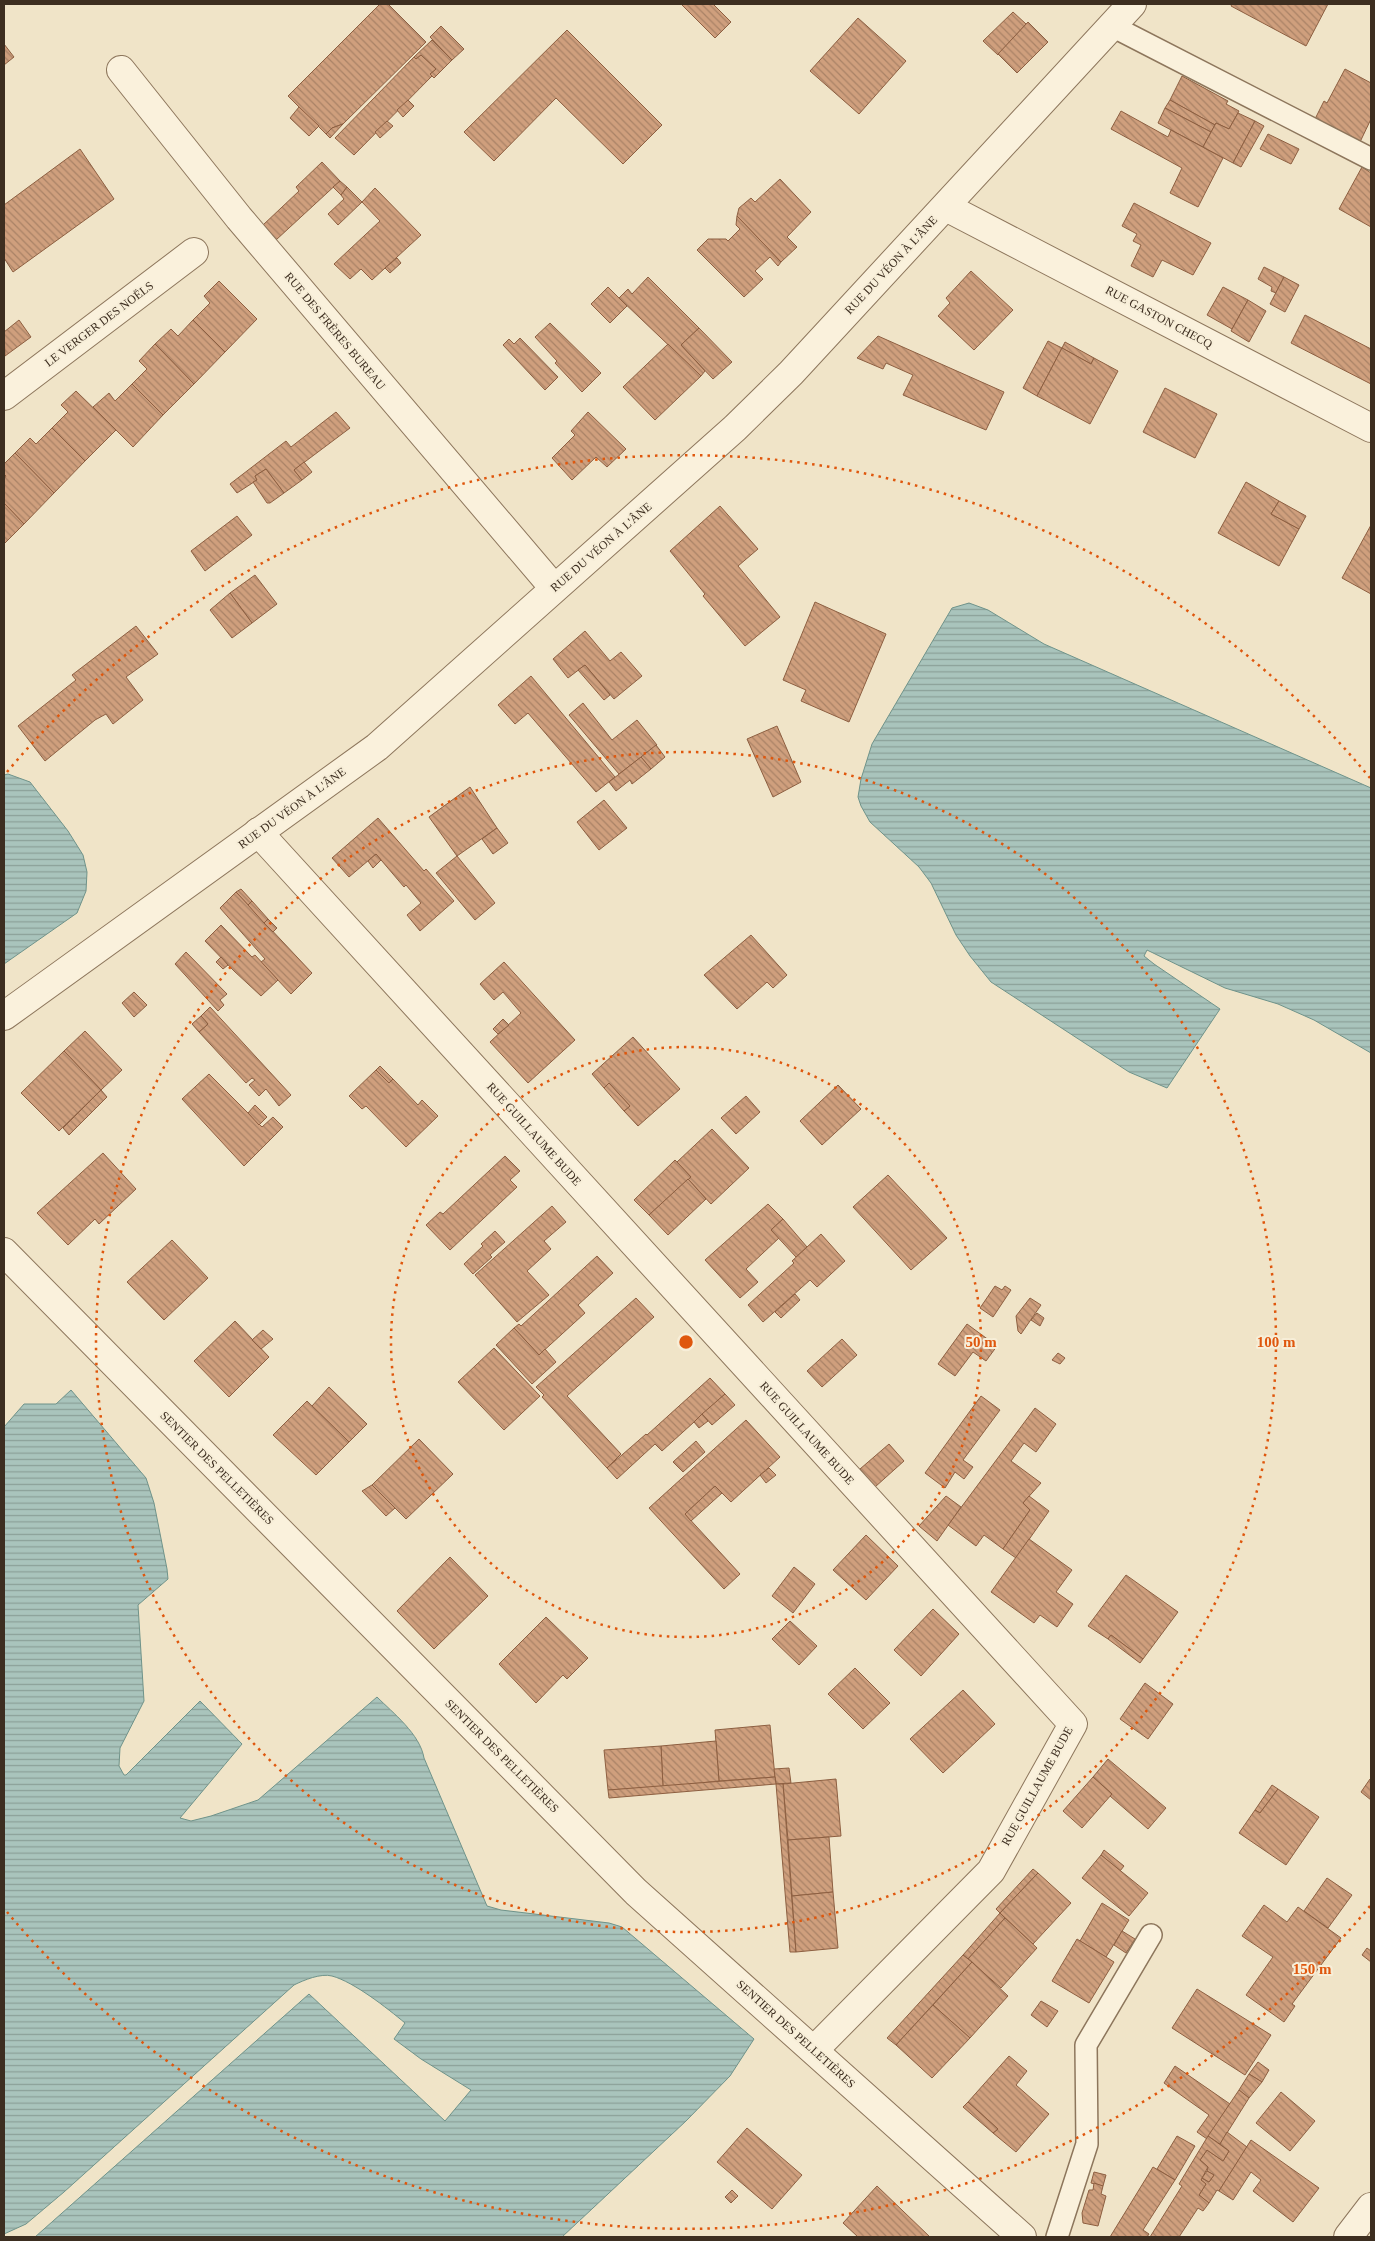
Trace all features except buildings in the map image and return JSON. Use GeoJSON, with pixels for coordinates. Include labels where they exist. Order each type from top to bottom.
{"type":"FeatureCollection","features":[{"type":"Feature","properties":{"kind":"street","name":"RUE DU VÉON À L'ÂNE"},"geometry":{"type":"LineString","coordinates":[[4,1016],[377,747],[735,428],[791,373],[1132,4]]}},
{"type":"Feature","properties":{"kind":"street","name":"RUE DES FRÈRES BUREAU"},"geometry":{"type":"LineString","coordinates":[[121,70],[246,225],[554,588]]}},
{"type":"Feature","properties":{"kind":"street","name":"RUE GASTON CHECQ"},"geometry":{"type":"LineString","coordinates":[[946,206],[1371,428]]}},
{"type":"Feature","properties":{"kind":"street","name":"LE VERGER DES NOËLS"},"geometry":{"type":"LineString","coordinates":[[4,396],[194,252]]}},
{"type":"Feature","properties":{"kind":"street","name":"RUE GUILLAUME BUDE"},"geometry":{"type":"LineString","coordinates":[[258,832],[1073,1724],[991,1871],[814,2050]]}},
{"type":"Feature","properties":{"kind":"street","name":"SENTIER DES PELLETIÈRES"},"geometry":{"type":"LineString","coordinates":[[4,1252],[636,1892],[1022,2237]]}},
{"type":"Feature","properties":{"kind":"street"},"geometry":{"type":"LineString","coordinates":[[1348,2237],[1371,2207]]}},
{"type":"Feature","properties":{"kind":"lane"},"geometry":{"type":"LineString","coordinates":[[1112,26],[1371,159]]}},
{"type":"Feature","properties":{"kind":"lane"},"geometry":{"type":"LineString","coordinates":[[1057,2237],[1086,2144],[1086,2045],[1151,1935]]}},
{"type":"Feature","properties":{"kind":"water"},"geometry":{"type":"Polygon","coordinates":[[[969,603],[988,610],[1044,644],[1371,788],[1371,1053],[1314,1020],[1278,1004],[1225,988],[1147,950],[1144,956],[1220,1009],[1167,1088],[1129,1072],[991,982],[956,935],[931,883],[919,867],[870,822],[858,797],[861,779],[872,744],[952,608],[969,603]]]}},
{"type":"Feature","properties":{"kind":"water"},"geometry":{"type":"Polygon","coordinates":[[[8,774],[30,782],[68,831],[83,855],[87,872],[86,891],[77,913],[4,964],[4,775],[8,774]]]}},
{"type":"Feature","properties":{"kind":"water"},"geometry":{"type":"Polygon","coordinates":[[[71,1390],[146,1478],[154,1503],[167,1569],[168,1579],[138,1605],[144,1701],[120,1748],[119,1766],[124,1775],[200,1701],[242,1744],[180,1818],[191,1821],[211,1816],[258,1800],[377,1697],[412,1732],[417,1741],[487,1906],[501,1910],[609,1923],[622,1927],[754,2039],[730,2076],[686,2121],[562,2237],[35,2237],[309,1994],[445,2121],[471,2090],[421,2059],[394,2039],[405,2023],[398,2017],[350,1984],[328,1975],[294,1985],[64,2192],[26,2224],[4,2234],[4,1427],[24,1404],[56,1404],[71,1390]]]}}]}
